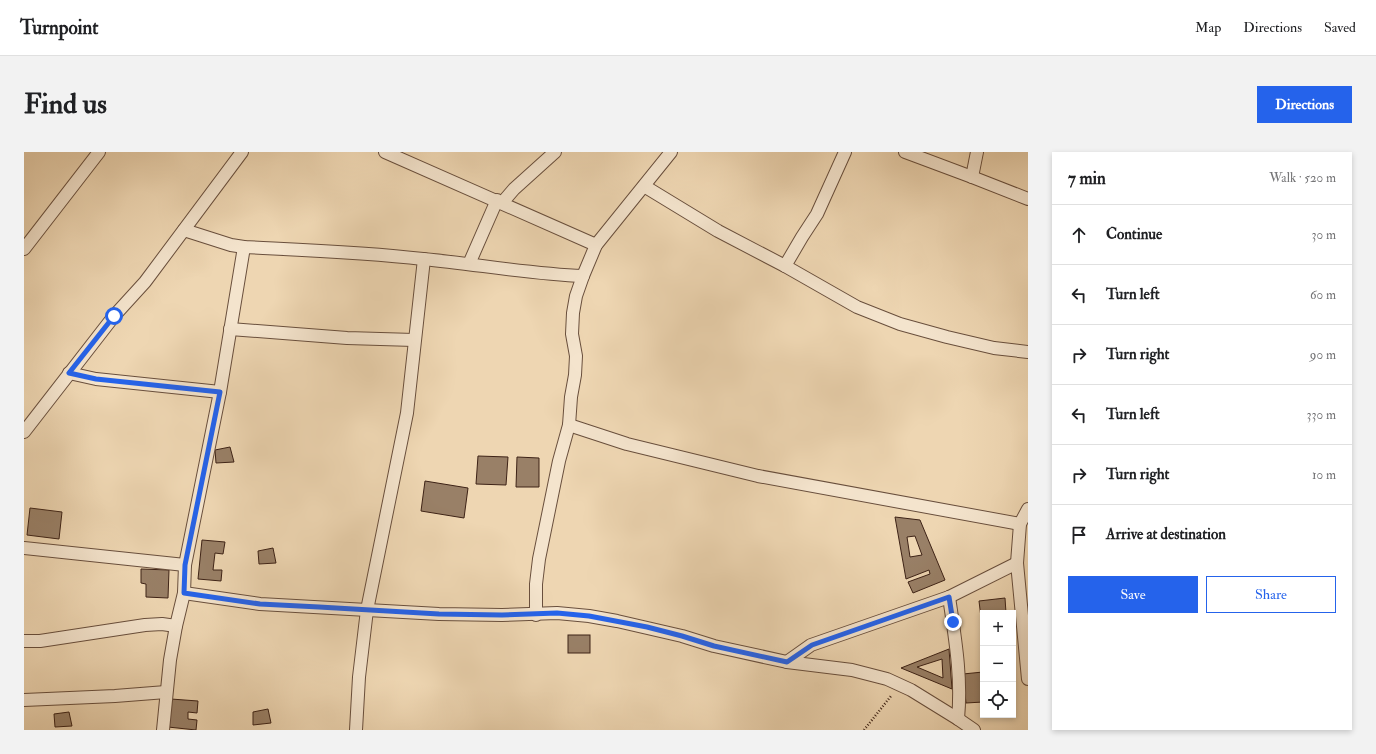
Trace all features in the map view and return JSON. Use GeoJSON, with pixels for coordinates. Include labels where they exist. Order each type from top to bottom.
{"type":"FeatureCollection","features":[{"type":"Feature","properties":{"kind":"street"},"geometry":{"type":"LineString","coordinates":[[24,249],[99,152]]}},
{"type":"Feature","properties":{"kind":"street"},"geometry":{"type":"LineString","coordinates":[[24,432],[114,316],[145,282],[242,152]]}},
{"type":"Feature","properties":{"kind":"street"},"geometry":{"type":"LineString","coordinates":[[386,152],[596,245]]}},
{"type":"Feature","properties":{"kind":"street"},"geometry":{"type":"LineString","coordinates":[[469,264],[500,202],[555,152]]}},
{"type":"Feature","properties":{"kind":"street"},"geometry":{"type":"LineString","coordinates":[[536,615],[536,584],[539,559],[559,461],[569,425],[571,397],[575,375],[576,356],[572,334],[572,313],[576,296],[596,245],[671,152]]}},
{"type":"Feature","properties":{"kind":"street"},"geometry":{"type":"LineString","coordinates":[[786,266],[817,214],[845,152]]}},
{"type":"Feature","properties":{"kind":"street"},"geometry":{"type":"LineString","coordinates":[[905,152],[972,176],[1028,199]]}},
{"type":"Feature","properties":{"kind":"street"},"geometry":{"type":"LineString","coordinates":[[972,176],[976,152]]}},
{"type":"Feature","properties":{"kind":"street"},"geometry":{"type":"LineString","coordinates":[[644,186],[718,231],[786,266],[856,306],[900,324],[963,342],[994,348],[1028,352]]}},
{"type":"Feature","properties":{"kind":"street"},"geometry":{"type":"LineString","coordinates":[[184,230],[231,245],[244,247],[367,253],[469,264],[548,275],[583,276]]}},
{"type":"Feature","properties":{"kind":"street"},"geometry":{"type":"LineString","coordinates":[[163,730],[166,692],[176,626],[184,593],[185,565],[220,392],[244,247]]}},
{"type":"Feature","properties":{"kind":"street"},"geometry":{"type":"LineString","coordinates":[[356,730],[359,677],[367,610],[407,413],[424,259]]}},
{"type":"Feature","properties":{"kind":"street"},"geometry":{"type":"LineString","coordinates":[[230,329],[347,338],[414,340]]}},
{"type":"Feature","properties":{"kind":"street"},"geometry":{"type":"LineString","coordinates":[[69,373],[96,379],[220,392]]}},
{"type":"Feature","properties":{"kind":"street"},"geometry":{"type":"LineString","coordinates":[[569,425],[627,444],[758,476],[1020,524]]}},
{"type":"Feature","properties":{"kind":"street"},"geometry":{"type":"LineString","coordinates":[[1028,509],[1020,524],[1017,563],[1028,679]]}},
{"type":"Feature","properties":{"kind":"street"},"geometry":{"type":"LineString","coordinates":[[24,548],[185,565]]}},
{"type":"Feature","properties":{"kind":"street"},"geometry":{"type":"LineString","coordinates":[[787,662],[812,645],[949,597],[1017,563]]}},
{"type":"Feature","properties":{"kind":"street"},"geometry":{"type":"LineString","coordinates":[[184,593],[260,604],[439,614],[536,615],[557,613],[589,616],[682,636],[714,646],[787,662],[852,670],[887,679],[900,685],[974,730]]}},
{"type":"Feature","properties":{"kind":"street"},"geometry":{"type":"LineString","coordinates":[[949,597],[958,651],[960,697],[958,719]]}},
{"type":"Feature","properties":{"kind":"street"},"geometry":{"type":"LineString","coordinates":[[24,640],[40,641],[145,625],[162,624],[176,626]]}},
{"type":"Feature","properties":{"kind":"street"},"geometry":{"type":"LineString","coordinates":[[24,700],[166,692]]}},
{"type":"Feature","properties":{"kind":"path"},"geometry":{"type":"LineString","coordinates":[[864,730],[900,685]]}},
{"type":"Feature","properties":{"kind":"building"},"geometry":{"type":"Polygon","coordinates":[[[230,447],[234,462],[216,463],[215,450],[230,447]]]}},
{"type":"Feature","properties":{"kind":"building"},"geometry":{"type":"Polygon","coordinates":[[[478,456],[508,457],[506,485],[476,484],[478,456]]]}},
{"type":"Feature","properties":{"kind":"building"},"geometry":{"type":"Polygon","coordinates":[[[517,457],[539,458],[539,487],[516,487],[517,457]]]}},
{"type":"Feature","properties":{"kind":"building"},"geometry":{"type":"Polygon","coordinates":[[[425,481],[468,488],[464,518],[421,511],[425,481]]]}},
{"type":"Feature","properties":{"kind":"building"},"geometry":{"type":"Polygon","coordinates":[[[30,508],[62,512],[59,539],[27,535],[30,508]]]}},
{"type":"Feature","properties":{"kind":"building"},"geometry":{"type":"Polygon","coordinates":[[[895,517],[920,520],[945,580],[913,593],[908,582],[930,574],[929,570],[906,579],[895,517]],[[915,536],[907,537],[910,557],[922,555],[915,536]]]}},
{"type":"Feature","properties":{"kind":"building"},"geometry":{"type":"Polygon","coordinates":[[[202,540],[225,542],[223,554],[215,553],[213,570],[222,570],[221,581],[198,579],[202,540]]]}},
{"type":"Feature","properties":{"kind":"building"},"geometry":{"type":"Polygon","coordinates":[[[273,548],[276,563],[259,564],[258,551],[273,548]]]}},
{"type":"Feature","properties":{"kind":"building"},"geometry":{"type":"Polygon","coordinates":[[[141,569],[169,570],[168,598],[146,597],[146,584],[141,583],[141,569]]]}},
{"type":"Feature","properties":{"kind":"building"},"geometry":{"type":"Polygon","coordinates":[[[1005,598],[1006,610],[980,610],[979,601],[1005,598]]]}},
{"type":"Feature","properties":{"kind":"building"},"geometry":{"type":"Polygon","coordinates":[[[568,635],[590,635],[590,653],[568,653],[568,635]]]}},
{"type":"Feature","properties":{"kind":"building"},"geometry":{"type":"Polygon","coordinates":[[[949,649],[952,689],[901,668],[949,649]],[[942,659],[917,667],[943,678],[942,659]]]}},
{"type":"Feature","properties":{"kind":"building"},"geometry":{"type":"Polygon","coordinates":[[[980,672],[980,702],[966,703],[963,674],[980,672]]]}},
{"type":"Feature","properties":{"kind":"building"},"geometry":{"type":"Polygon","coordinates":[[[171,699],[198,701],[197,713],[188,712],[188,719],[197,720],[196,730],[168,727],[171,699]]]}},
{"type":"Feature","properties":{"kind":"building"},"geometry":{"type":"Polygon","coordinates":[[[268,709],[271,723],[253,725],[253,712],[268,709]]]}},
{"type":"Feature","properties":{"kind":"building"},"geometry":{"type":"Polygon","coordinates":[[[69,712],[72,726],[55,727],[54,714],[69,712]]]}},
{"type":"Feature","properties":{"kind":"route"},"geometry":{"type":"LineString","coordinates":[[114,316],[69,373],[96,379],[220,392],[185,565],[184,593],[260,604],[439,614],[536,615],[557,613],[589,616],[647,627],[714,646],[787,662],[812,645],[949,597],[953,622]]}}]}
